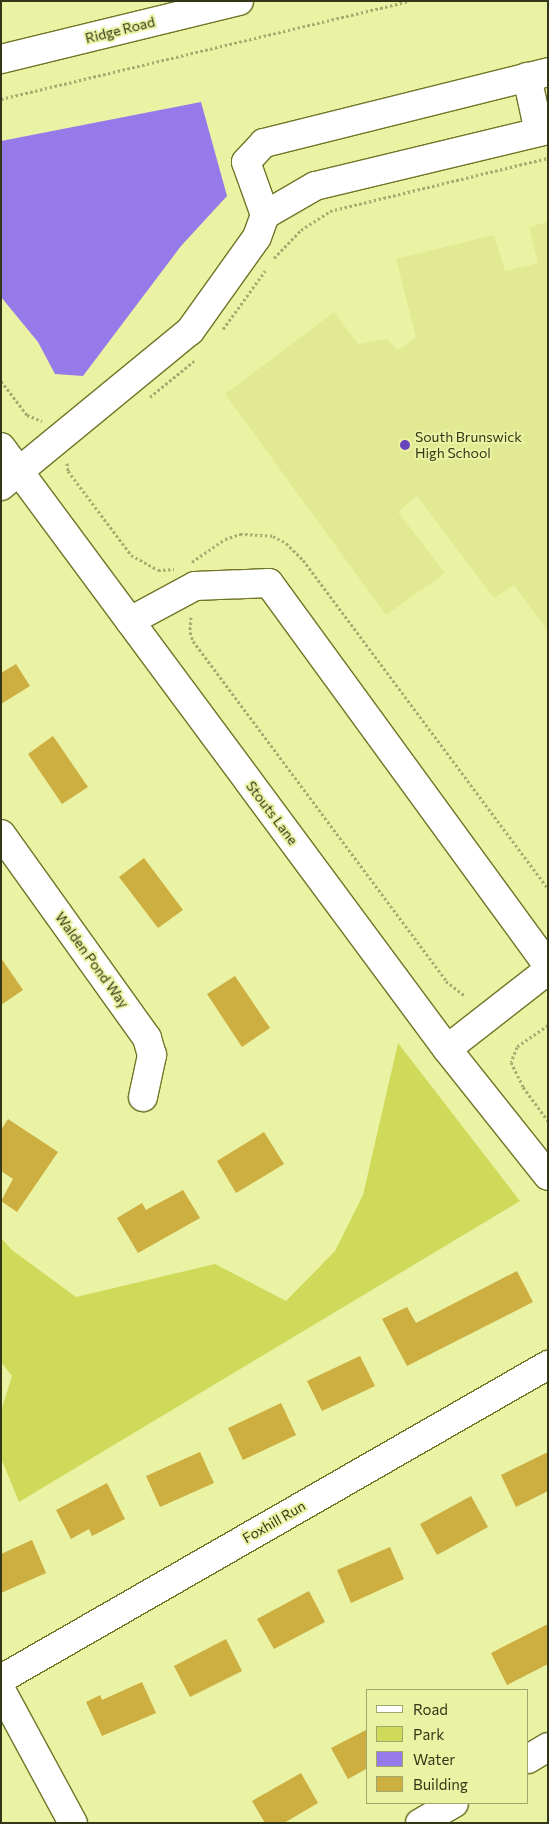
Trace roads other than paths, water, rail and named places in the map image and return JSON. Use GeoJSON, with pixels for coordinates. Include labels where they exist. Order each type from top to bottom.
{"type":"FeatureCollection","features":[{"type":"Feature","properties":{"kind":"street","name":"Ridge Road"},"geometry":{"type":"LineString","coordinates":[[1,59],[239,1]]}},
{"type":"Feature","properties":{"kind":"street"},"geometry":{"type":"LineString","coordinates":[[11,479],[190,331],[257,237],[264,215],[246,162],[264,143],[537,74],[544,131],[316,186],[264,215]]}},
{"type":"Feature","properties":{"kind":"street","name":"Stouts Lane"},"geometry":{"type":"LineString","coordinates":[[1,447],[11,479],[130,621],[447,1049],[548,1176]]}},
{"type":"Feature","properties":{"kind":"street"},"geometry":{"type":"LineString","coordinates":[[130,621],[195,586],[269,583],[548,965]]}},
{"type":"Feature","properties":{"kind":"street","name":"Walden Pond Way"},"geometry":{"type":"LineString","coordinates":[[1,834],[148,1038],[152,1056],[143,1097]]}},
{"type":"Feature","properties":{"kind":"street"},"geometry":{"type":"LineString","coordinates":[[447,1049],[548,970]]}},
{"type":"Feature","properties":{"kind":"street","name":"Foxhill Run"},"geometry":{"type":"LineString","coordinates":[[1,1680],[548,1365]]}},
{"type":"Feature","properties":{"kind":"street"},"geometry":{"type":"LineString","coordinates":[[1,1690],[73,1823]]}},
{"type":"Feature","properties":{"kind":"street"},"geometry":{"type":"LineString","coordinates":[[529,1758],[548,1747]]}},
{"type":"Feature","properties":{"kind":"street"},"geometry":{"type":"LineString","coordinates":[[420,1823],[452,1804]]}},
{"type":"Feature","properties":{"kind":"water"},"geometry":{"type":"Polygon","coordinates":[[[201,102],[227,196],[181,246],[83,376],[55,374],[38,342],[1,297],[1,141],[201,102]]]}},
{"type":"Feature","properties":{"kind":"place","name":"South Brunswick High School"},"geometry":{"type":"Point","coordinates":[405,445]}}]}
